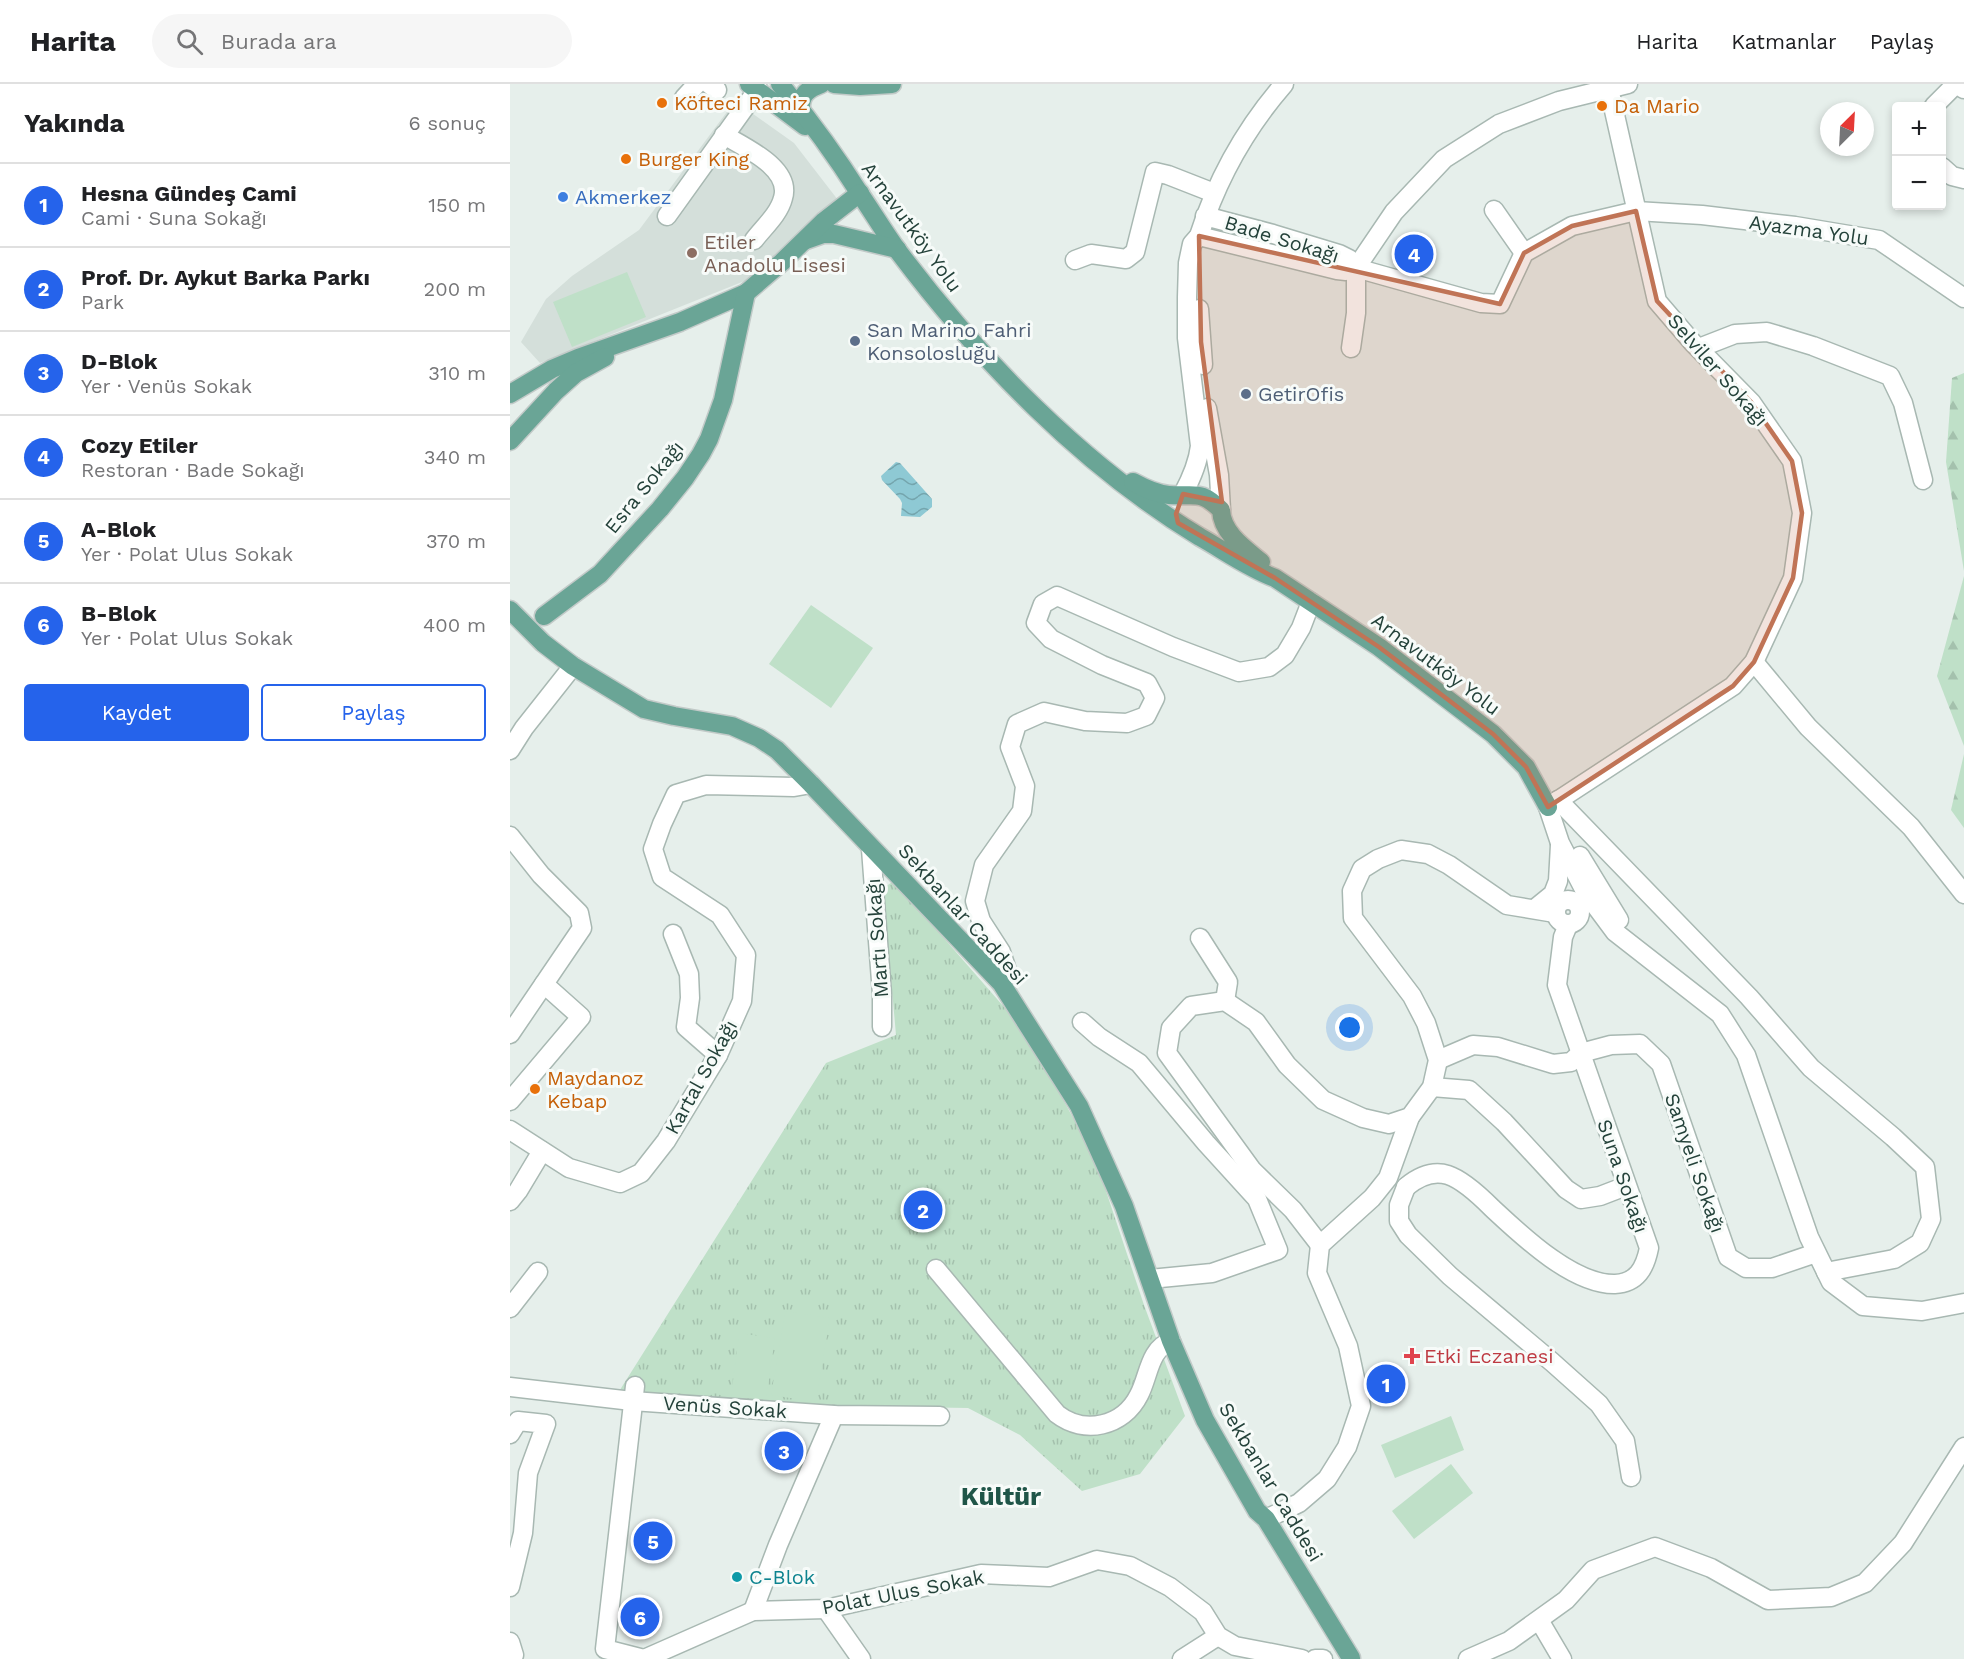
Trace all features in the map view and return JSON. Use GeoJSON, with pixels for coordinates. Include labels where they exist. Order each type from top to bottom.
{"type":"FeatureCollection","features":[{"type":"Feature","properties":{"kind":"main road","name":"Arnavutköy Yolu"},"geometry":{"type":"LineString","coordinates":[[780,84],[860,193],[897,249],[943,309],[998,369],[1065,436],[1107,470]]}},
{"type":"Feature","properties":{"kind":"main road"},"geometry":{"type":"LineString","coordinates":[[801,110],[802,95],[821,84]]}},
{"type":"Feature","properties":{"kind":"main road"},"geometry":{"type":"LineString","coordinates":[[834,84],[860,86],[892,84]]}},
{"type":"Feature","properties":{"kind":"main road"},"geometry":{"type":"LineString","coordinates":[[754,87],[800,124],[815,131]]}},
{"type":"Feature","properties":{"kind":"main road"},"geometry":{"type":"LineString","coordinates":[[510,394],[552,369],[689,318],[746,293],[824,221],[860,193]]}},
{"type":"Feature","properties":{"kind":"main road"},"geometry":{"type":"LineString","coordinates":[[804,241],[823,234],[834,234],[897,249]]}},
{"type":"Feature","properties":{"kind":"main road","name":"Esra Sokağı"},"geometry":{"type":"LineString","coordinates":[[544,616],[600,574],[685,478],[709,439],[723,400],[746,293]]}},
{"type":"Feature","properties":{"kind":"main road"},"geometry":{"type":"LineString","coordinates":[[510,441],[556,391],[576,373],[645,333]]}},
{"type":"Feature","properties":{"kind":"main road"},"geometry":{"type":"LineString","coordinates":[[1107,470],[1149,490],[1168,495],[1194,494],[1209,499],[1238,542],[1269,568],[1275,578]]}},
{"type":"Feature","properties":{"kind":"main road"},"geometry":{"type":"LineString","coordinates":[[1107,470],[1129,490],[1198,536],[1262,573],[1275,578]]}},
{"type":"Feature","properties":{"kind":"main road"},"geometry":{"type":"LineString","coordinates":[[1179,523],[1176,513],[1183,494]]}},
{"type":"Feature","properties":{"kind":"main road"},"geometry":{"type":"LineString","coordinates":[[1198,536],[1212,531],[1221,515]]}},
{"type":"Feature","properties":{"kind":"main road","name":"Arnavutköy Yolu"},"geometry":{"type":"LineString","coordinates":[[1275,578],[1379,646],[1493,735],[1526,767],[1553,803]]}},
{"type":"Feature","properties":{"kind":"main road"},"geometry":{"type":"LineString","coordinates":[[511,612],[544,616],[541,632],[543,643]]}},
{"type":"Feature","properties":{"kind":"main road","name":"Sekbanlar Caddesi"},"geometry":{"type":"LineString","coordinates":[[511,612],[543,643],[573,666],[644,709],[732,726],[759,738],[777,750],[1001,983],[1079,1106],[1124,1206],[1171,1341],[1204,1420],[1257,1511],[1266,1519],[1351,1659]]}},
{"type":"Feature","properties":{"kind":"street"},"geometry":{"type":"LineString","coordinates":[[684,99],[697,84]]}},
{"type":"Feature","properties":{"kind":"street"},"geometry":{"type":"LineString","coordinates":[[1183,494],[1193,476],[1200,446],[1187,339],[1188,263],[1192,244],[1199,236],[1223,173],[1247,131],[1284,84]]}},
{"type":"Feature","properties":{"kind":"street"},"geometry":{"type":"LineString","coordinates":[[1351,348],[1356,313],[1356,268],[1394,212],[1444,159],[1499,124],[1559,101],[1609,86],[1628,84]]}},
{"type":"Feature","properties":{"kind":"street"},"geometry":{"type":"LineString","coordinates":[[1938,102],[1956,84],[1964,90]]}},
{"type":"Feature","properties":{"kind":"street","name":"Selviler Sokağı"},"geometry":{"type":"LineString","coordinates":[[1553,803],[1733,686],[1754,662],[1793,578],[1802,513],[1792,461],[1751,402],[1657,301],[1609,86]]}},
{"type":"Feature","properties":{"kind":"street"},"geometry":{"type":"LineString","coordinates":[[667,216],[724,135],[754,87]]}},
{"type":"Feature","properties":{"kind":"street"},"geometry":{"type":"LineString","coordinates":[[724,135],[765,159],[781,177],[784,196],[778,210],[754,240]]}},
{"type":"Feature","properties":{"kind":"street"},"geometry":{"type":"LineString","coordinates":[[1946,171],[1952,176],[1964,179]]}},
{"type":"Feature","properties":{"kind":"street"},"geometry":{"type":"LineString","coordinates":[[1075,260],[1091,254],[1126,259],[1135,252],[1155,172],[1214,193]]}},
{"type":"Feature","properties":{"kind":"street"},"geometry":{"type":"LineString","coordinates":[[1494,210],[1524,253]]}},
{"type":"Feature","properties":{"kind":"street","name":"Ayazma Yolu"},"geometry":{"type":"LineString","coordinates":[[1524,253],[1572,226],[1636,211],[1702,215],[1880,240],[1964,298]]}},
{"type":"Feature","properties":{"kind":"street","name":"Bade Sokağı"},"geometry":{"type":"LineString","coordinates":[[1205,216],[1339,254],[1349,259],[1356,268]]}},
{"type":"Feature","properties":{"kind":"street"},"geometry":{"type":"LineString","coordinates":[[1199,236],[1201,249],[1200,342],[1207,414],[1219,475],[1221,515]]}},
{"type":"Feature","properties":{"kind":"street","name":"Bade Sokağı"},"geometry":{"type":"LineString","coordinates":[[1199,236],[1337,270],[1346,271],[1356,268],[1481,303],[1500,304],[1524,253]]}},
{"type":"Feature","properties":{"kind":"street"},"geometry":{"type":"LineString","coordinates":[[1699,348],[1735,334],[1767,332],[1813,346],[1890,376],[1903,404],[1923,480]]}},
{"type":"Feature","properties":{"kind":"street"},"geometry":{"type":"LineString","coordinates":[[1001,983],[1005,977],[1006,967],[1001,952],[981,921],[975,901],[984,865],[1022,811],[1025,786],[1010,747],[1017,723],[1044,712],[1085,721],[1127,723],[1146,716],[1155,698],[1147,683],[1102,665],[1051,639],[1036,623],[1042,604],[1057,596],[1239,672],[1269,667],[1284,655],[1301,628],[1311,602]]}},
{"type":"Feature","properties":{"kind":"street"},"geometry":{"type":"LineString","coordinates":[[1754,662],[1809,727],[1911,827],[1964,894]]}},
{"type":"Feature","properties":{"kind":"street"},"geometry":{"type":"LineString","coordinates":[[510,750],[524,728],[573,666]]}},
{"type":"Feature","properties":{"kind":"street","name":"Kartal Sokağı"},"geometry":{"type":"LineString","coordinates":[[510,1130],[569,1168],[620,1183],[641,1173],[666,1141],[718,1055],[742,1001],[746,955],[720,915],[662,877],[653,849],[662,824],[676,794],[706,785],[794,787],[811,784]]}},
{"type":"Feature","properties":{"kind":"street"},"geometry":{"type":"LineString","coordinates":[[1534,909],[1553,894],[1558,881],[1560,843],[1553,803]]}},
{"type":"Feature","properties":{"kind":"street"},"geometry":{"type":"LineString","coordinates":[[1553,803],[1593,896]]}},
{"type":"Feature","properties":{"kind":"street"},"geometry":{"type":"LineString","coordinates":[[1553,803],[1749,997],[1811,1068],[1925,1167],[1931,1219],[1920,1243],[1894,1259],[1826,1272]]}},
{"type":"Feature","properties":{"kind":"street"},"geometry":{"type":"LineString","coordinates":[[510,836],[541,875],[579,913],[582,928],[510,1034]]}},
{"type":"Feature","properties":{"kind":"street"},"geometry":{"type":"LineString","coordinates":[[1560,843],[1615,932],[1720,1014],[1746,1055],[1809,1238],[1831,1282],[1863,1306],[1922,1311],[1964,1303]]}},
{"type":"Feature","properties":{"kind":"street","name":"Martı Sokağı"},"geometry":{"type":"LineString","coordinates":[[872,849],[882,994],[882,1027]]}},
{"type":"Feature","properties":{"kind":"street"},"geometry":{"type":"LineString","coordinates":[[1266,1519],[1299,1503],[1328,1479],[1347,1447],[1361,1406],[1348,1346],[1317,1273],[1320,1245],[1372,1198],[1388,1178],[1410,1118],[1432,1087],[1438,1060],[1426,1023],[1412,996],[1353,918],[1352,891],[1362,869],[1378,859],[1401,850],[1428,854],[1449,865],[1507,905],[1566,914],[1593,896]]}},
{"type":"Feature","properties":{"kind":"street","name":"Suna Sokağı"},"geometry":{"type":"LineString","coordinates":[[1406,1187],[1419,1176],[1449,1175],[1474,1191],[1536,1248],[1578,1274],[1605,1284],[1626,1284],[1639,1274],[1646,1262],[1648,1248],[1557,985],[1566,914]]}},
{"type":"Feature","properties":{"kind":"street"},"geometry":{"type":"LineString","coordinates":[[674,934],[688,974],[690,998],[686,1027],[718,1055]]}},
{"type":"Feature","properties":{"kind":"street"},"geometry":{"type":"LineString","coordinates":[[1200,938],[1228,982],[1225,1001]]}},
{"type":"Feature","properties":{"kind":"street"},"geometry":{"type":"LineString","coordinates":[[510,1101],[581,1017],[544,984]]}},
{"type":"Feature","properties":{"kind":"street"},"geometry":{"type":"LineString","coordinates":[[1320,1245],[1293,1210],[1252,1170],[1167,1053],[1171,1028],[1191,1006],[1225,1001],[1256,1022],[1287,1065],[1323,1100],[1363,1118],[1389,1125],[1410,1118]]}},
{"type":"Feature","properties":{"kind":"street"},"geometry":{"type":"LineString","coordinates":[[1082,1022],[1139,1063],[1206,1143],[1257,1199],[1278,1250],[1212,1273],[1150,1279]]}},
{"type":"Feature","properties":{"kind":"street","name":"Samyeli Sokağı"},"geometry":{"type":"LineString","coordinates":[[1581,1053],[1611,1045],[1640,1044],[1661,1064],[1728,1257],[1746,1268],[1772,1268],[1816,1253]]}},
{"type":"Feature","properties":{"kind":"street"},"geometry":{"type":"LineString","coordinates":[[1438,1060],[1473,1045],[1498,1047],[1553,1064],[1571,1062],[1581,1053]]}},
{"type":"Feature","properties":{"kind":"street"},"geometry":{"type":"LineString","coordinates":[[1432,1087],[1469,1090],[1504,1122],[1566,1189],[1581,1199],[1600,1196],[1626,1186]]}},
{"type":"Feature","properties":{"kind":"street"},"geometry":{"type":"LineString","coordinates":[[510,1201],[542,1151]]}},
{"type":"Feature","properties":{"kind":"street"},"geometry":{"type":"LineString","coordinates":[[1388,1178],[1406,1187],[1400,1205],[1399,1221],[1408,1235],[1450,1276],[1599,1404],[1625,1442],[1631,1477]]}},
{"type":"Feature","properties":{"kind":"street"},"geometry":{"type":"LineString","coordinates":[[936,1269],[1056,1414],[1080,1425],[1106,1424],[1124,1414],[1139,1396],[1157,1350],[1171,1341]]}},
{"type":"Feature","properties":{"kind":"street"},"geometry":{"type":"LineString","coordinates":[[510,1308],[538,1272]]}},
{"type":"Feature","properties":{"kind":"street","name":"Venüs Sokak"},"geometry":{"type":"LineString","coordinates":[[510,1387],[634,1393],[834,1415],[940,1416]]}},
{"type":"Feature","properties":{"kind":"street","name":"Polat Ulus Sokak"},"geometry":{"type":"LineString","coordinates":[[634,1393],[605,1649],[644,1659],[753,1611],[826,1609],[981,1574],[1049,1577],[1096,1560],[1130,1566],[1170,1587],[1203,1612],[1218,1636]]}},
{"type":"Feature","properties":{"kind":"street"},"geometry":{"type":"LineString","coordinates":[[753,1611],[778,1545],[834,1415]]}},
{"type":"Feature","properties":{"kind":"street"},"geometry":{"type":"LineString","coordinates":[[510,1434],[518,1421],[546,1424],[528,1473],[523,1533],[510,1587]]}},
{"type":"Feature","properties":{"kind":"street"},"geometry":{"type":"LineString","coordinates":[[1468,1659],[1509,1641],[1539,1620],[1566,1600],[1593,1570],[1654,1547],[1710,1568],[1768,1600],[1831,1597],[1865,1583],[1903,1543],[1964,1448]]}},
{"type":"Feature","properties":{"kind":"street"},"geometry":{"type":"LineString","coordinates":[[826,1609],[861,1659]]}},
{"type":"Feature","properties":{"kind":"street"},"geometry":{"type":"LineString","coordinates":[[1539,1620],[1562,1659]]}},
{"type":"Feature","properties":{"kind":"street"},"geometry":{"type":"LineString","coordinates":[[1182,1659],[1218,1636],[1235,1646],[1302,1659]]}},
{"type":"Feature","properties":{"kind":"street"},"geometry":{"type":"LineString","coordinates":[[510,1642],[514,1655],[512,1659]]}},
{"type":"Feature","properties":{"kind":"street"},"geometry":{"type":"LineString","coordinates":[[1315,1659],[1323,1659]]}},
{"type":"Feature","properties":{"kind":"highlighted area"},"geometry":{"type":"Polygon","coordinates":[[[1636,211],[1657,301],[1751,402],[1792,461],[1802,513],[1793,578],[1754,662],[1733,686],[1548,807],[1526,767],[1493,734],[1379,647],[1275,578],[1178,523],[1176,514],[1183,494],[1222,502],[1201,342],[1199,236],[1500,304],[1524,253],[1572,226],[1636,211]]]}},
{"type":"Feature","properties":{"kind":"shaded area","name":"Etiler Anadolu Lisesi"},"geometry":{"type":"Polygon","coordinates":[[[735,101],[794,143],[838,200],[752,278],[540,363],[521,342],[546,299],[572,276],[639,230],[735,101]]]}},
{"type":"Feature","properties":{"kind":"green space"},"geometry":{"type":"Polygon","coordinates":[[[627,272],[646,317],[572,347],[553,302],[627,272]]]}},
{"type":"Feature","properties":{"kind":"green space"},"geometry":{"type":"Polygon","coordinates":[[[1964,373],[1964,571],[1946,462],[1952,378],[1964,373]]]}},
{"type":"Feature","properties":{"kind":"green space"},"geometry":{"type":"Polygon","coordinates":[[[1964,576],[1964,746],[1937,676],[1964,576]]]}},
{"type":"Feature","properties":{"kind":"green space"},"geometry":{"type":"Polygon","coordinates":[[[811,605],[873,648],[831,708],[769,664],[811,605]]]}},
{"type":"Feature","properties":{"kind":"green space"},"geometry":{"type":"Polygon","coordinates":[[[1964,754],[1964,828],[1951,810],[1964,754]]]}},
{"type":"Feature","properties":{"kind":"green space"},"geometry":{"type":"Polygon","coordinates":[[[894,881],[1004,1007],[1048,1072],[1095,1158],[1144,1305],[1185,1416],[1140,1474],[1082,1491],[1020,1435],[968,1408],[782,1405],[618,1393],[826,1063],[896,1035],[883,888],[894,881]]]}},
{"type":"Feature","properties":{"kind":"green space"},"geometry":{"type":"Polygon","coordinates":[[[785,1311],[830,1318],[816,1402],[771,1395],[785,1311]]]}},
{"type":"Feature","properties":{"kind":"green space"},"geometry":{"type":"Polygon","coordinates":[[[739,1333],[775,1338],[766,1401],[731,1396],[739,1333]]]}},
{"type":"Feature","properties":{"kind":"green space"},"geometry":{"type":"Polygon","coordinates":[[[1451,1416],[1464,1450],[1395,1478],[1381,1445],[1451,1416]]]}},
{"type":"Feature","properties":{"kind":"green space"},"geometry":{"type":"Polygon","coordinates":[[[1451,1464],[1473,1493],[1414,1539],[1392,1511],[1451,1464]]]}},
{"type":"Feature","properties":{"kind":"water"},"geometry":{"type":"Polygon","coordinates":[[[896,462],[900,463],[932,499],[932,507],[920,517],[901,516],[900,499],[882,480],[881,476],[896,462]]]}},
{"type":"Feature","properties":{"kind":"place","name":"Köfteci Ramiz"},"geometry":{"type":"Point","coordinates":[662,103]}},
{"type":"Feature","properties":{"kind":"place","name":"Da Mario"},"geometry":{"type":"Point","coordinates":[1602,106]}},
{"type":"Feature","properties":{"kind":"place","name":"Burger King"},"geometry":{"type":"Point","coordinates":[626,159]}},
{"type":"Feature","properties":{"kind":"place","name":"Akmerkez"},"geometry":{"type":"Point","coordinates":[563,197]}},
{"type":"Feature","properties":{"kind":"place","name":"Etiler Anadolu Lisesi"},"geometry":{"type":"Point","coordinates":[692,253]}},
{"type":"Feature","properties":{"kind":"place","name":"Cozy Etiler"},"geometry":{"type":"Point","coordinates":[1414,254]}},
{"type":"Feature","properties":{"kind":"place","name":"San Marino Fahri Konsolosluğu"},"geometry":{"type":"Point","coordinates":[855,341]}},
{"type":"Feature","properties":{"kind":"place","name":"GetirOfis"},"geometry":{"type":"Point","coordinates":[1246,394]}},
{"type":"Feature","properties":{"kind":"place","name":"Maydanoz Kebap"},"geometry":{"type":"Point","coordinates":[535,1089]}},
{"type":"Feature","properties":{"kind":"place","name":"Prof. Dr. Aykut Barka Parkı"},"geometry":{"type":"Point","coordinates":[923,1210]}},
{"type":"Feature","properties":{"kind":"place","name":"Etki Eczanesi"},"geometry":{"type":"Point","coordinates":[1412,1356]}},
{"type":"Feature","properties":{"kind":"place","name":"Hesna Gündeş Cami"},"geometry":{"type":"Point","coordinates":[1386,1384]}},
{"type":"Feature","properties":{"kind":"place","name":"D-Blok"},"geometry":{"type":"Point","coordinates":[784,1451]}},
{"type":"Feature","properties":{"kind":"place","name":"A-Blok"},"geometry":{"type":"Point","coordinates":[653,1541]}},
{"type":"Feature","properties":{"kind":"place","name":"C-Blok"},"geometry":{"type":"Point","coordinates":[737,1577]}},
{"type":"Feature","properties":{"kind":"place","name":"B-Blok"},"geometry":{"type":"Point","coordinates":[640,1617]}},
{"type":"Feature","properties":{"kind":"district","name":"Kültür"},"geometry":{"type":"Point","coordinates":[1001,1496]}}]}
